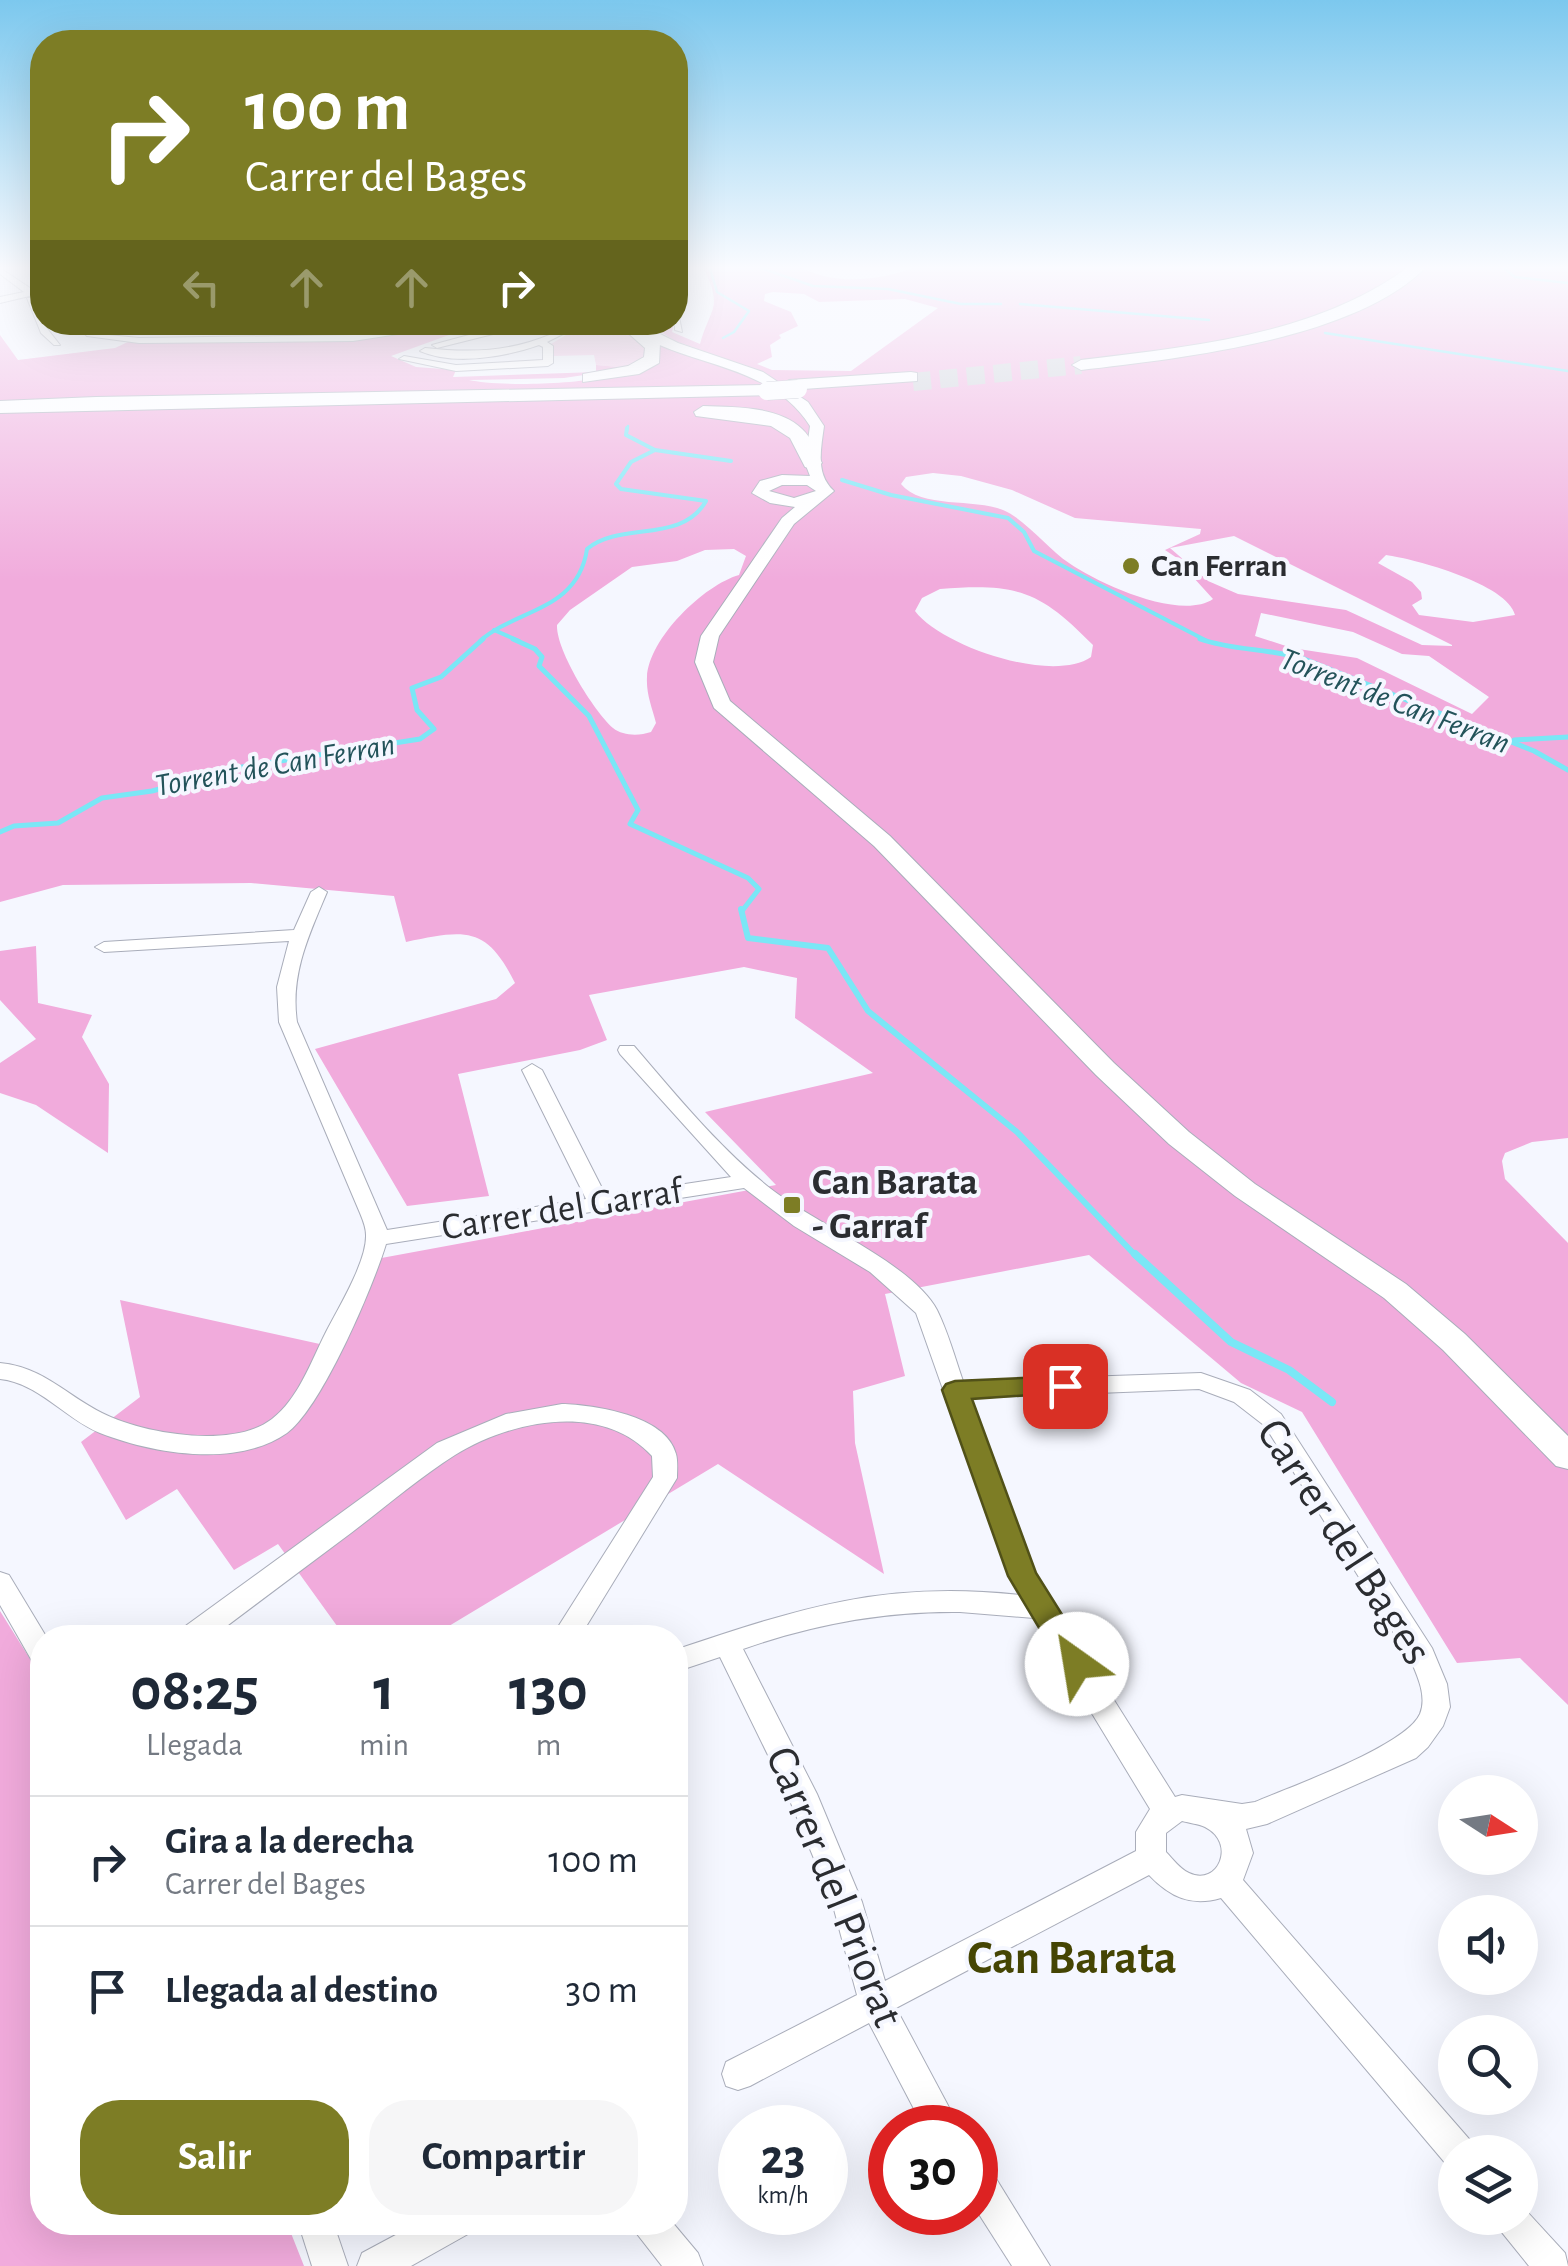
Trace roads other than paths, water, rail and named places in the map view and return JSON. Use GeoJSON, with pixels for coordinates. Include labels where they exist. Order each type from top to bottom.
{"type":"FeatureCollection","features":[{"type":"Feature","properties":{"kind":"highway"},"geometry":{"type":"LineString","coordinates":[[0,402],[263,384],[594,378],[629,371]]}},
{"type":"Feature","properties":{"kind":"highway"},"geometry":{"type":"LineString","coordinates":[[0,402],[763,388],[912,379]]}},
{"type":"Feature","properties":{"kind":"highway"},"geometry":{"type":"LineString","coordinates":[[0,402],[227,391],[763,388]]}},
{"type":"Feature","properties":{"kind":"highway"},"geometry":{"type":"LineString","coordinates":[[216,397],[522,404],[741,415],[799,436],[812,463]]}},
{"type":"Feature","properties":{"kind":"main road"},"geometry":{"type":"LineString","coordinates":[[743,371],[799,402],[816,426],[812,463],[816,492]]}},
{"type":"Feature","properties":{"kind":"main road"},"geometry":{"type":"LineString","coordinates":[[788,521],[782,508],[760,493],[760,488],[786,480],[812,463]]}},
{"type":"Feature","properties":{"kind":"main road"},"geometry":{"type":"LineString","coordinates":[[786,480],[816,492]]}},
{"type":"Feature","properties":{"kind":"main road"},"geometry":{"type":"LineString","coordinates":[[770,499],[816,492]]}},
{"type":"Feature","properties":{"kind":"main road"},"geometry":{"type":"LineString","coordinates":[[816,492],[788,521],[706,645],[707,676],[720,704],[882,842],[1106,1070],[1179,1138],[1245,1190],[1410,1303],[1568,1457]]}},
{"type":"Feature","properties":{"kind":"street"},"geometry":{"type":"LineString","coordinates":[[0,1371],[35,1379],[94,1420],[136,1434],[199,1444],[255,1441],[282,1424],[314,1379],[378,1238],[371,1213],[288,1022],[282,997],[286,970],[318,892]]}},
{"type":"Feature","properties":{"kind":"street"},"geometry":{"type":"LineString","coordinates":[[104,947],[301,935]]}},
{"type":"Feature","properties":{"kind":"street"},"geometry":{"type":"LineString","coordinates":[[627,1050],[746,1181],[828,1239],[908,1286],[926,1310],[1022,1576],[1183,1810],[1225,1825],[1235,1839],[1239,1855],[1236,1870],[1226,1882],[1210,1888],[1176,1883],[1152,1858],[1150,1830],[1183,1810]]}},
{"type":"Feature","properties":{"kind":"street"},"geometry":{"type":"LineString","coordinates":[[532,1070],[599,1204]]}},
{"type":"Feature","properties":{"kind":"street","name":"Carrer del Garraf"},"geometry":{"type":"LineString","coordinates":[[378,1238],[746,1181]]}},
{"type":"Feature","properties":{"kind":"street","name":"Carrer del Bages"},"geometry":{"type":"LineString","coordinates":[[955,1390],[1201,1381],[1242,1396],[1273,1420],[1422,1656],[1434,1682],[1437,1703],[1426,1733],[1406,1749],[1257,1815],[1242,1817],[1183,1810]]}},
{"type":"Feature","properties":{"kind":"street"},"geometry":{"type":"LineString","coordinates":[[208,1625],[446,1449],[485,1427],[523,1415],[588,1413],[638,1428],[664,1453],[666,1478],[572,1625]]}},
{"type":"Feature","properties":{"kind":"street"},"geometry":{"type":"LineString","coordinates":[[0,1582],[30,1633]]}},
{"type":"Feature","properties":{"kind":"street"},"geometry":{"type":"LineString","coordinates":[[688,1657],[821,1614],[898,1602],[984,1600],[1043,1609]]}},
{"type":"Feature","properties":{"kind":"street","name":"Carrer del Priorat"},"geometry":{"type":"LineString","coordinates":[[727,1644],[802,1794],[847,1902],[876,2004],[931,2105]]}},
{"type":"Feature","properties":{"kind":"street"},"geometry":{"type":"LineString","coordinates":[[738,2074],[1152,1858]]}},
{"type":"Feature","properties":{"kind":"street"},"geometry":{"type":"LineString","coordinates":[[1226,1882],[1443,2135]]}},
{"type":"Feature","properties":{"kind":"street"},"geometry":{"type":"LineString","coordinates":[[998,2212],[1032,2266]]}},
{"type":"Feature","properties":{"kind":"street"},"geometry":{"type":"LineString","coordinates":[[319,2235],[330,2266]]}},
{"type":"Feature","properties":{"kind":"street"},"geometry":{"type":"LineString","coordinates":[[376,2266],[432,2235]]}},
{"type":"Feature","properties":{"kind":"street"},"geometry":{"type":"LineString","coordinates":[[660,2235],[686,2266]]}},
{"type":"Feature","properties":{"kind":"street"},"geometry":{"type":"LineString","coordinates":[[1526,2235],[1552,2266]]}},
{"type":"Feature","properties":{"kind":"waterway","name":"Torrent de Can Ferran"},"geometry":{"type":"LineString","coordinates":[[627,431],[628,426]]}},
{"type":"Feature","properties":{"kind":"waterway","name":"Torrent de Can Ferran"},"geometry":{"type":"LineString","coordinates":[[627,428],[626,435],[655,450]]}},
{"type":"Feature","properties":{"kind":"waterway","name":"Torrent de Can Ferran"},"geometry":{"type":"LineString","coordinates":[[495,630],[559,597],[572,585],[587,549],[616,536],[667,528],[695,514],[706,501],[621,489],[616,484],[631,462],[655,450]]}},
{"type":"Feature","properties":{"kind":"waterway"},"geometry":{"type":"LineString","coordinates":[[655,450],[731,461]]}},
{"type":"Feature","properties":{"kind":"waterway","name":"Torrent de Can Ferran"},"geometry":{"type":"LineString","coordinates":[[842,480],[891,495],[1008,518],[1024,532],[1034,551],[1207,641]]}},
{"type":"Feature","properties":{"kind":"waterway","name":"Torrent de Can Ferran"},"geometry":{"type":"LineString","coordinates":[[480,641],[495,630]]}},
{"type":"Feature","properties":{"kind":"waterway"},"geometry":{"type":"LineString","coordinates":[[495,630],[519,641]]}},
{"type":"Feature","properties":{"kind":"waterway","name":"Torrent de Can Ferran"},"geometry":{"type":"LineString","coordinates":[[0,832],[14,826],[58,823],[102,798],[152,791],[242,767],[420,739],[434,729],[417,710],[412,688],[441,677],[483,639]]}},
{"type":"Feature","properties":{"kind":"waterway"},"geometry":{"type":"LineString","coordinates":[[513,639],[535,649],[542,657],[539,666],[589,716],[638,810],[630,824],[748,878],[759,889],[742,911]]}},
{"type":"Feature","properties":{"kind":"waterway","name":"Torrent de Can Ferran"},"geometry":{"type":"LineString","coordinates":[[1200,639],[1207,641]]}},
{"type":"Feature","properties":{"kind":"waterway","name":"Torrent de Can Ferran"},"geometry":{"type":"LineString","coordinates":[[1207,641],[1304,659],[1534,751],[1568,770]]}},
{"type":"Feature","properties":{"kind":"waterway"},"geometry":{"type":"LineString","coordinates":[[1514,740],[1568,737]]}},
{"type":"Feature","properties":{"kind":"waterway"},"geometry":{"type":"LineString","coordinates":[[741,909],[748,938],[828,948],[868,1011],[1017,1132],[1137,1257]]}},
{"type":"Feature","properties":{"kind":"waterway"},"geometry":{"type":"LineString","coordinates":[[1135,1254],[1231,1342],[1289,1370],[1332,1402]]}},
{"type":"Feature","properties":{"kind":"tunnel"},"geometry":{"type":"LineString","coordinates":[[913,382],[1024,371]]}},
{"type":"Feature","properties":{"kind":"place","name":"Can Ferran"},"geometry":{"type":"Point","coordinates":[1131,566]}},
{"type":"Feature","properties":{"kind":"place","name":"Can Barata - Garraf"},"geometry":{"type":"Point","coordinates":[792,1205]}},
{"type":"Feature","properties":{"kind":"district","name":"Can Barata"},"geometry":{"type":"Point","coordinates":[1072,1959]}}]}
